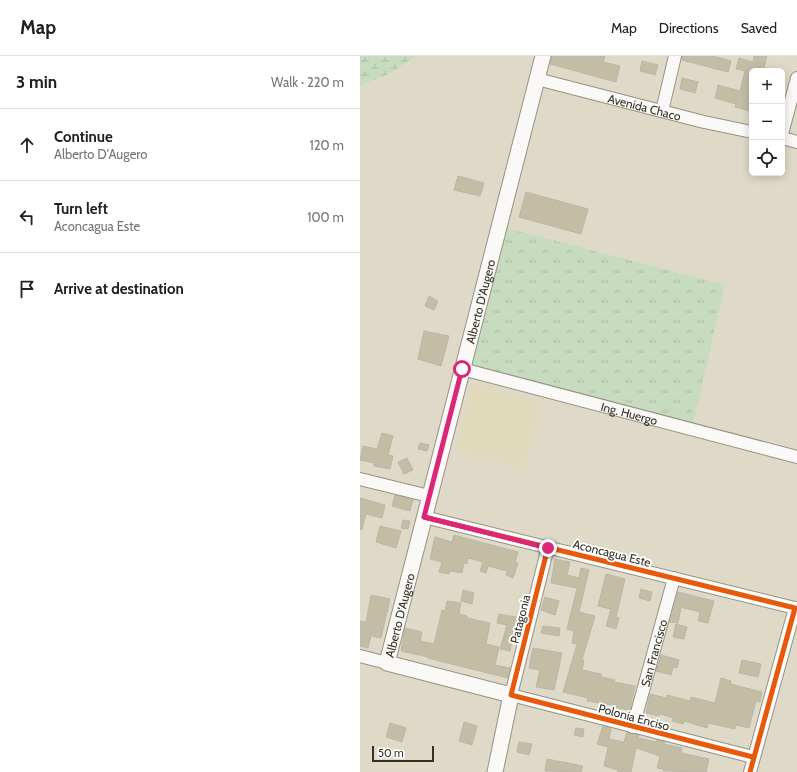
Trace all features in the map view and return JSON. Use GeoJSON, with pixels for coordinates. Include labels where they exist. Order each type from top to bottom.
{"type":"FeatureCollection","features":[{"type":"Feature","properties":{"kind":"main road","name":"Alberto D'Augero"},"geometry":{"type":"LineString","coordinates":[[387,663],[542,56]]}},
{"type":"Feature","properties":{"kind":"main road","name":"Polonia Enciso"},"geometry":{"type":"LineString","coordinates":[[387,663],[511,695]]}},
{"type":"Feature","properties":{"kind":"main road","name":"Patagonia"},"geometry":{"type":"LineString","coordinates":[[495,772],[511,695]]}},
{"type":"Feature","properties":{"kind":"street"},"geometry":{"type":"LineString","coordinates":[[662,111],[675,56]]}},
{"type":"Feature","properties":{"kind":"street"},"geometry":{"type":"LineString","coordinates":[[785,123],[797,78]]}},
{"type":"Feature","properties":{"kind":"street","name":"Avenida Chaco"},"geometry":{"type":"LineString","coordinates":[[537,79],[704,122],[749,131]]}},
{"type":"Feature","properties":{"kind":"street"},"geometry":{"type":"LineString","coordinates":[[785,139],[797,142]]}},
{"type":"Feature","properties":{"kind":"street","name":"Ing. Huergo"},"geometry":{"type":"LineString","coordinates":[[462,369],[797,457]]}},
{"type":"Feature","properties":{"kind":"street"},"geometry":{"type":"LineString","coordinates":[[360,479],[429,496]]}},
{"type":"Feature","properties":{"kind":"street","name":"Aconcagua Este"},"geometry":{"type":"LineString","coordinates":[[424,517],[795,608],[753,757]]}},
{"type":"Feature","properties":{"kind":"street","name":"Patagonia"},"geometry":{"type":"LineString","coordinates":[[511,695],[548,548]]}},
{"type":"Feature","properties":{"kind":"street","name":"San Francisco"},"geometry":{"type":"LineString","coordinates":[[633,727],[674,578]]}},
{"type":"Feature","properties":{"kind":"street","name":"Polonia Enciso"},"geometry":{"type":"LineString","coordinates":[[360,656],[387,663]]}},
{"type":"Feature","properties":{"kind":"street","name":"Polonia Enciso"},"geometry":{"type":"LineString","coordinates":[[511,695],[753,757]]}},
{"type":"Feature","properties":{"kind":"street"},"geometry":{"type":"LineString","coordinates":[[750,772],[753,757]]}},
{"type":"Feature","properties":{"kind":"shaded area"},"geometry":{"type":"Polygon","coordinates":[[[472,384],[540,402],[523,468],[456,450],[472,384]]]}},
{"type":"Feature","properties":{"kind":"green space"},"geometry":{"type":"Polygon","coordinates":[[[360,56],[416,56],[389,74],[360,85],[360,56]]]}},
{"type":"Feature","properties":{"kind":"green space"},"geometry":{"type":"Polygon","coordinates":[[[499,226],[725,285],[692,429],[462,369],[499,226]]]}},
{"type":"Feature","properties":{"kind":"building"},"geometry":{"type":"Polygon","coordinates":[[[552,56],[605,56],[603,62],[620,66],[616,82],[550,64],[552,56]]]}},
{"type":"Feature","properties":{"kind":"building"},"geometry":{"type":"Polygon","coordinates":[[[682,56],[713,56],[731,61],[728,72],[682,60],[682,56]]]}},
{"type":"Feature","properties":{"kind":"building"},"geometry":{"type":"Polygon","coordinates":[[[754,56],[767,56],[764,68],[749,68],[749,111],[735,107],[736,104],[715,98],[718,85],[740,91],[745,71],[736,69],[739,58],[753,62],[754,56]]]}},
{"type":"Feature","properties":{"kind":"building"},"geometry":{"type":"Polygon","coordinates":[[[642,61],[658,65],[655,75],[640,71],[642,61]]]}},
{"type":"Feature","properties":{"kind":"building"},"geometry":{"type":"Polygon","coordinates":[[[682,78],[698,82],[695,93],[680,89],[682,78]]]}},
{"type":"Feature","properties":{"kind":"building"},"geometry":{"type":"Polygon","coordinates":[[[458,176],[484,183],[480,196],[454,190],[458,176]]]}},
{"type":"Feature","properties":{"kind":"building"},"geometry":{"type":"Polygon","coordinates":[[[526,192],[588,209],[581,234],[519,217],[526,192]]]}},
{"type":"Feature","properties":{"kind":"building"},"geometry":{"type":"Polygon","coordinates":[[[429,296],[438,301],[434,310],[425,306],[429,296]]]}},
{"type":"Feature","properties":{"kind":"building"},"geometry":{"type":"Polygon","coordinates":[[[424,331],[449,336],[441,366],[418,359],[424,331]]]}},
{"type":"Feature","properties":{"kind":"building"},"geometry":{"type":"Polygon","coordinates":[[[382,433],[393,436],[388,455],[393,456],[390,469],[374,466],[374,463],[360,460],[363,446],[377,449],[382,433]]]}},
{"type":"Feature","properties":{"kind":"building"},"geometry":{"type":"Polygon","coordinates":[[[420,443],[429,445],[427,451],[418,449],[420,443]]]}},
{"type":"Feature","properties":{"kind":"building"},"geometry":{"type":"Polygon","coordinates":[[[407,458],[413,470],[404,474],[398,462],[407,458]]]}},
{"type":"Feature","properties":{"kind":"building"},"geometry":{"type":"Polygon","coordinates":[[[395,495],[413,500],[410,511],[392,506],[395,495]]]}},
{"type":"Feature","properties":{"kind":"building"},"geometry":{"type":"Polygon","coordinates":[[[360,498],[385,505],[382,518],[366,514],[362,530],[360,529],[360,498]]]}},
{"type":"Feature","properties":{"kind":"building"},"geometry":{"type":"Polygon","coordinates":[[[403,520],[410,521],[408,529],[401,528],[403,520]]]}},
{"type":"Feature","properties":{"kind":"building"},"geometry":{"type":"Polygon","coordinates":[[[380,526],[401,531],[396,548],[376,542],[380,526]]]}},
{"type":"Feature","properties":{"kind":"building"},"geometry":{"type":"Polygon","coordinates":[[[454,535],[518,552],[515,562],[518,563],[513,578],[506,575],[507,571],[488,566],[486,573],[480,571],[483,562],[468,558],[467,564],[464,563],[462,573],[450,571],[449,574],[439,572],[442,562],[430,559],[435,537],[452,542],[454,535]]]}},
{"type":"Feature","properties":{"kind":"building"},"geometry":{"type":"Polygon","coordinates":[[[555,559],[570,562],[567,575],[579,578],[581,568],[589,570],[579,612],[595,616],[582,660],[584,660],[582,670],[601,674],[601,677],[615,680],[614,682],[635,686],[630,710],[613,707],[614,705],[587,701],[588,698],[563,692],[577,644],[572,643],[574,631],[567,629],[577,588],[551,583],[555,559]]]}},
{"type":"Feature","properties":{"kind":"building"},"geometry":{"type":"Polygon","coordinates":[[[606,574],[625,579],[616,617],[619,618],[616,629],[606,626],[611,609],[598,606],[606,574]]]}},
{"type":"Feature","properties":{"kind":"building"},"geometry":{"type":"Polygon","coordinates":[[[641,589],[652,592],[650,601],[639,598],[641,589]]]}},
{"type":"Feature","properties":{"kind":"building"},"geometry":{"type":"Polygon","coordinates":[[[463,590],[474,593],[472,604],[461,601],[463,590]]]}},
{"type":"Feature","properties":{"kind":"building"},"geometry":{"type":"Polygon","coordinates":[[[678,592],[714,601],[708,623],[698,621],[700,612],[684,608],[681,608],[678,623],[670,622],[678,592]]]}},
{"type":"Feature","properties":{"kind":"building"},"geometry":{"type":"Polygon","coordinates":[[[371,595],[390,599],[381,638],[371,636],[368,648],[360,646],[360,621],[366,622],[371,595]]]}},
{"type":"Feature","properties":{"kind":"building"},"geometry":{"type":"Polygon","coordinates":[[[545,597],[559,601],[555,615],[541,610],[545,597]]]}},
{"type":"Feature","properties":{"kind":"building"},"geometry":{"type":"Polygon","coordinates":[[[447,601],[461,603],[459,614],[467,616],[467,618],[490,623],[486,644],[499,647],[495,665],[510,668],[508,678],[401,651],[405,628],[422,632],[420,641],[434,644],[442,610],[445,611],[447,601]]]}},
{"type":"Feature","properties":{"kind":"building"},"geometry":{"type":"Polygon","coordinates":[[[499,614],[516,617],[513,629],[519,631],[517,641],[512,640],[510,651],[500,649],[507,625],[497,623],[499,614]]]}},
{"type":"Feature","properties":{"kind":"building"},"geometry":{"type":"Polygon","coordinates":[[[676,624],[687,627],[684,639],[673,637],[676,624]]]}},
{"type":"Feature","properties":{"kind":"building"},"geometry":{"type":"Polygon","coordinates":[[[543,626],[560,628],[559,636],[541,633],[543,626]]]}},
{"type":"Feature","properties":{"kind":"building"},"geometry":{"type":"Polygon","coordinates":[[[533,648],[562,653],[554,690],[536,687],[540,670],[529,668],[533,648]]]}},
{"type":"Feature","properties":{"kind":"building"},"geometry":{"type":"Polygon","coordinates":[[[661,655],[679,660],[677,668],[673,667],[671,675],[656,671],[661,655]]]}},
{"type":"Feature","properties":{"kind":"building"},"geometry":{"type":"Polygon","coordinates":[[[742,660],[761,664],[758,677],[739,673],[742,660]]]}},
{"type":"Feature","properties":{"kind":"building"},"geometry":{"type":"Polygon","coordinates":[[[721,678],[731,681],[730,684],[762,692],[760,702],[756,701],[749,728],[736,725],[735,729],[708,723],[707,728],[684,721],[683,724],[672,721],[673,718],[660,714],[659,716],[646,713],[650,694],[666,698],[667,695],[690,701],[691,697],[715,703],[721,678]]]}},
{"type":"Feature","properties":{"kind":"building"},"geometry":{"type":"Polygon","coordinates":[[[464,722],[477,726],[472,745],[459,741],[464,722]]]}},
{"type":"Feature","properties":{"kind":"building"},"geometry":{"type":"Polygon","coordinates":[[[390,723],[406,728],[402,742],[386,737],[390,723]]]}},
{"type":"Feature","properties":{"kind":"building"},"geometry":{"type":"Polygon","coordinates":[[[603,726],[611,728],[609,739],[624,742],[627,732],[639,735],[638,738],[656,742],[656,740],[665,742],[664,744],[682,748],[681,753],[709,759],[706,772],[663,771],[663,769],[657,768],[660,756],[636,748],[631,772],[618,772],[618,770],[604,766],[608,747],[597,744],[603,726]]]}},
{"type":"Feature","properties":{"kind":"building"},"geometry":{"type":"Polygon","coordinates":[[[576,728],[584,729],[583,737],[574,735],[576,728]]]}},
{"type":"Feature","properties":{"kind":"building"},"geometry":{"type":"Polygon","coordinates":[[[519,742],[532,744],[529,755],[517,752],[519,742]]]}},
{"type":"Feature","properties":{"kind":"building"},"geometry":{"type":"Polygon","coordinates":[[[547,759],[583,766],[581,772],[545,771],[547,759]]]}},
{"type":"Feature","properties":{"kind":"cycle path"},"geometry":{"type":"LineString","coordinates":[[424,517],[795,608],[750,772]]}},
{"type":"Feature","properties":{"kind":"cycle path"},"geometry":{"type":"LineString","coordinates":[[548,547],[511,695],[753,757]]}},
{"type":"Feature","properties":{"kind":"route"},"geometry":{"type":"LineString","coordinates":[[462,369],[424,517],[548,548]]}}]}
